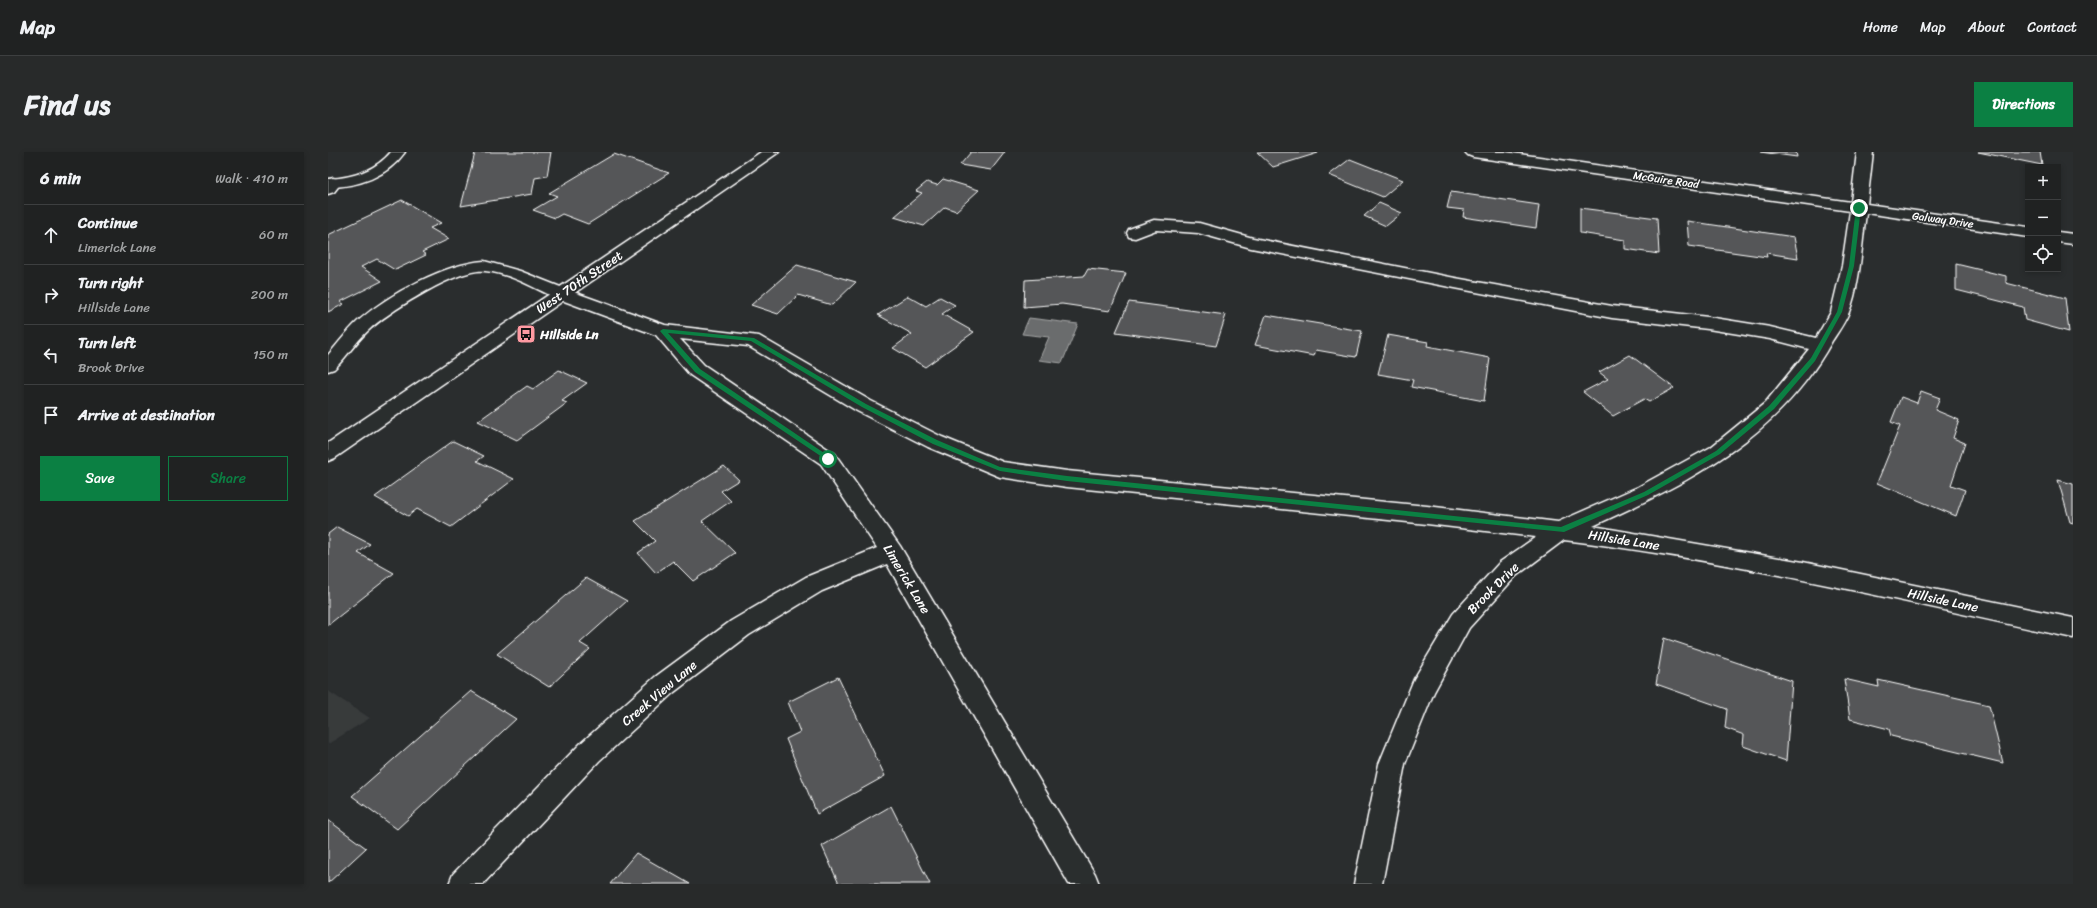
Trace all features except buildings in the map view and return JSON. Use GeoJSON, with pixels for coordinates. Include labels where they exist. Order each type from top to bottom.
{"type":"FeatureCollection","features":[{"type":"Feature","properties":{"kind":"street","name":"West 70th Street"},"geometry":{"type":"LineString","coordinates":[[328,453],[771,152]]}},
{"type":"Feature","properties":{"kind":"street","name":"McGuire Road"},"geometry":{"type":"LineString","coordinates":[[1473,152],[1859,208]]}},
{"type":"Feature","properties":{"kind":"street","name":"Brook Drive"},"geometry":{"type":"LineString","coordinates":[[1368,884],[1392,764],[1423,687],[1461,621],[1508,569],[1562,530],[1646,493],[1718,452],[1772,408],[1822,346],[1840,312],[1851,266],[1865,152]]}},
{"type":"Feature","properties":{"kind":"street","name":"Galway Drive"},"geometry":{"type":"LineString","coordinates":[[1859,208],[2025,232]]}},
{"type":"Feature","properties":{"kind":"street"},"geometry":{"type":"LineString","coordinates":[[1135,233],[1154,225],[1175,225],[1199,228],[1251,243],[1455,283],[1612,312],[1708,323],[1770,333],[1822,346]]}},
{"type":"Feature","properties":{"kind":"street"},"geometry":{"type":"LineString","coordinates":[[2061,237],[2073,239]]}},
{"type":"Feature","properties":{"kind":"street","name":"Hillside Lane"},"geometry":{"type":"LineString","coordinates":[[562,294],[663,331],[752,340],[864,406],[935,442],[1000,469],[1067,479],[1562,530],[1803,571],[2073,628]]}},
{"type":"Feature","properties":{"kind":"street","name":"Limerick Lane"},"geometry":{"type":"LineString","coordinates":[[663,331],[698,370],[828,459],[892,552],[1085,884]]}},
{"type":"Feature","properties":{"kind":"street","name":"Creek View Lane"},"geometry":{"type":"LineString","coordinates":[[463,884],[590,752],[664,685],[740,628],[814,584],[892,552]]}},
{"type":"Feature","properties":{"kind":"lane"},"geometry":{"type":"LineString","coordinates":[[330,185],[361,178],[374,172],[386,165],[398,152]]}},
{"type":"Feature","properties":{"kind":"lane"},"geometry":{"type":"LineString","coordinates":[[328,365],[346,347],[364,325],[380,312],[448,275],[467,267],[483,266],[499,270],[562,294]]}},
{"type":"Feature","properties":{"kind":"shaded area"},"geometry":{"type":"Polygon","coordinates":[[[1029,318],[1078,324],[1062,363],[1039,360],[1049,337],[1022,334],[1029,318]]]}},
{"type":"Feature","properties":{"kind":"shaded area"},"geometry":{"type":"Polygon","coordinates":[[[328,691],[370,718],[328,744],[328,691]]]}},
{"type":"Feature","properties":{"kind":"place","name":"Hillside Ln"},"geometry":{"type":"Point","coordinates":[526,334]}},
{"type":"Feature","properties":{"kind":"route"},"geometry":{"type":"LineString","coordinates":[[828,459],[698,370],[663,331],[752,340],[864,406],[935,442],[1000,469],[1067,479],[1562,530],[1646,493],[1718,452],[1772,408],[1813,359],[1822,346],[1840,312],[1851,266],[1859,208]]}}]}
